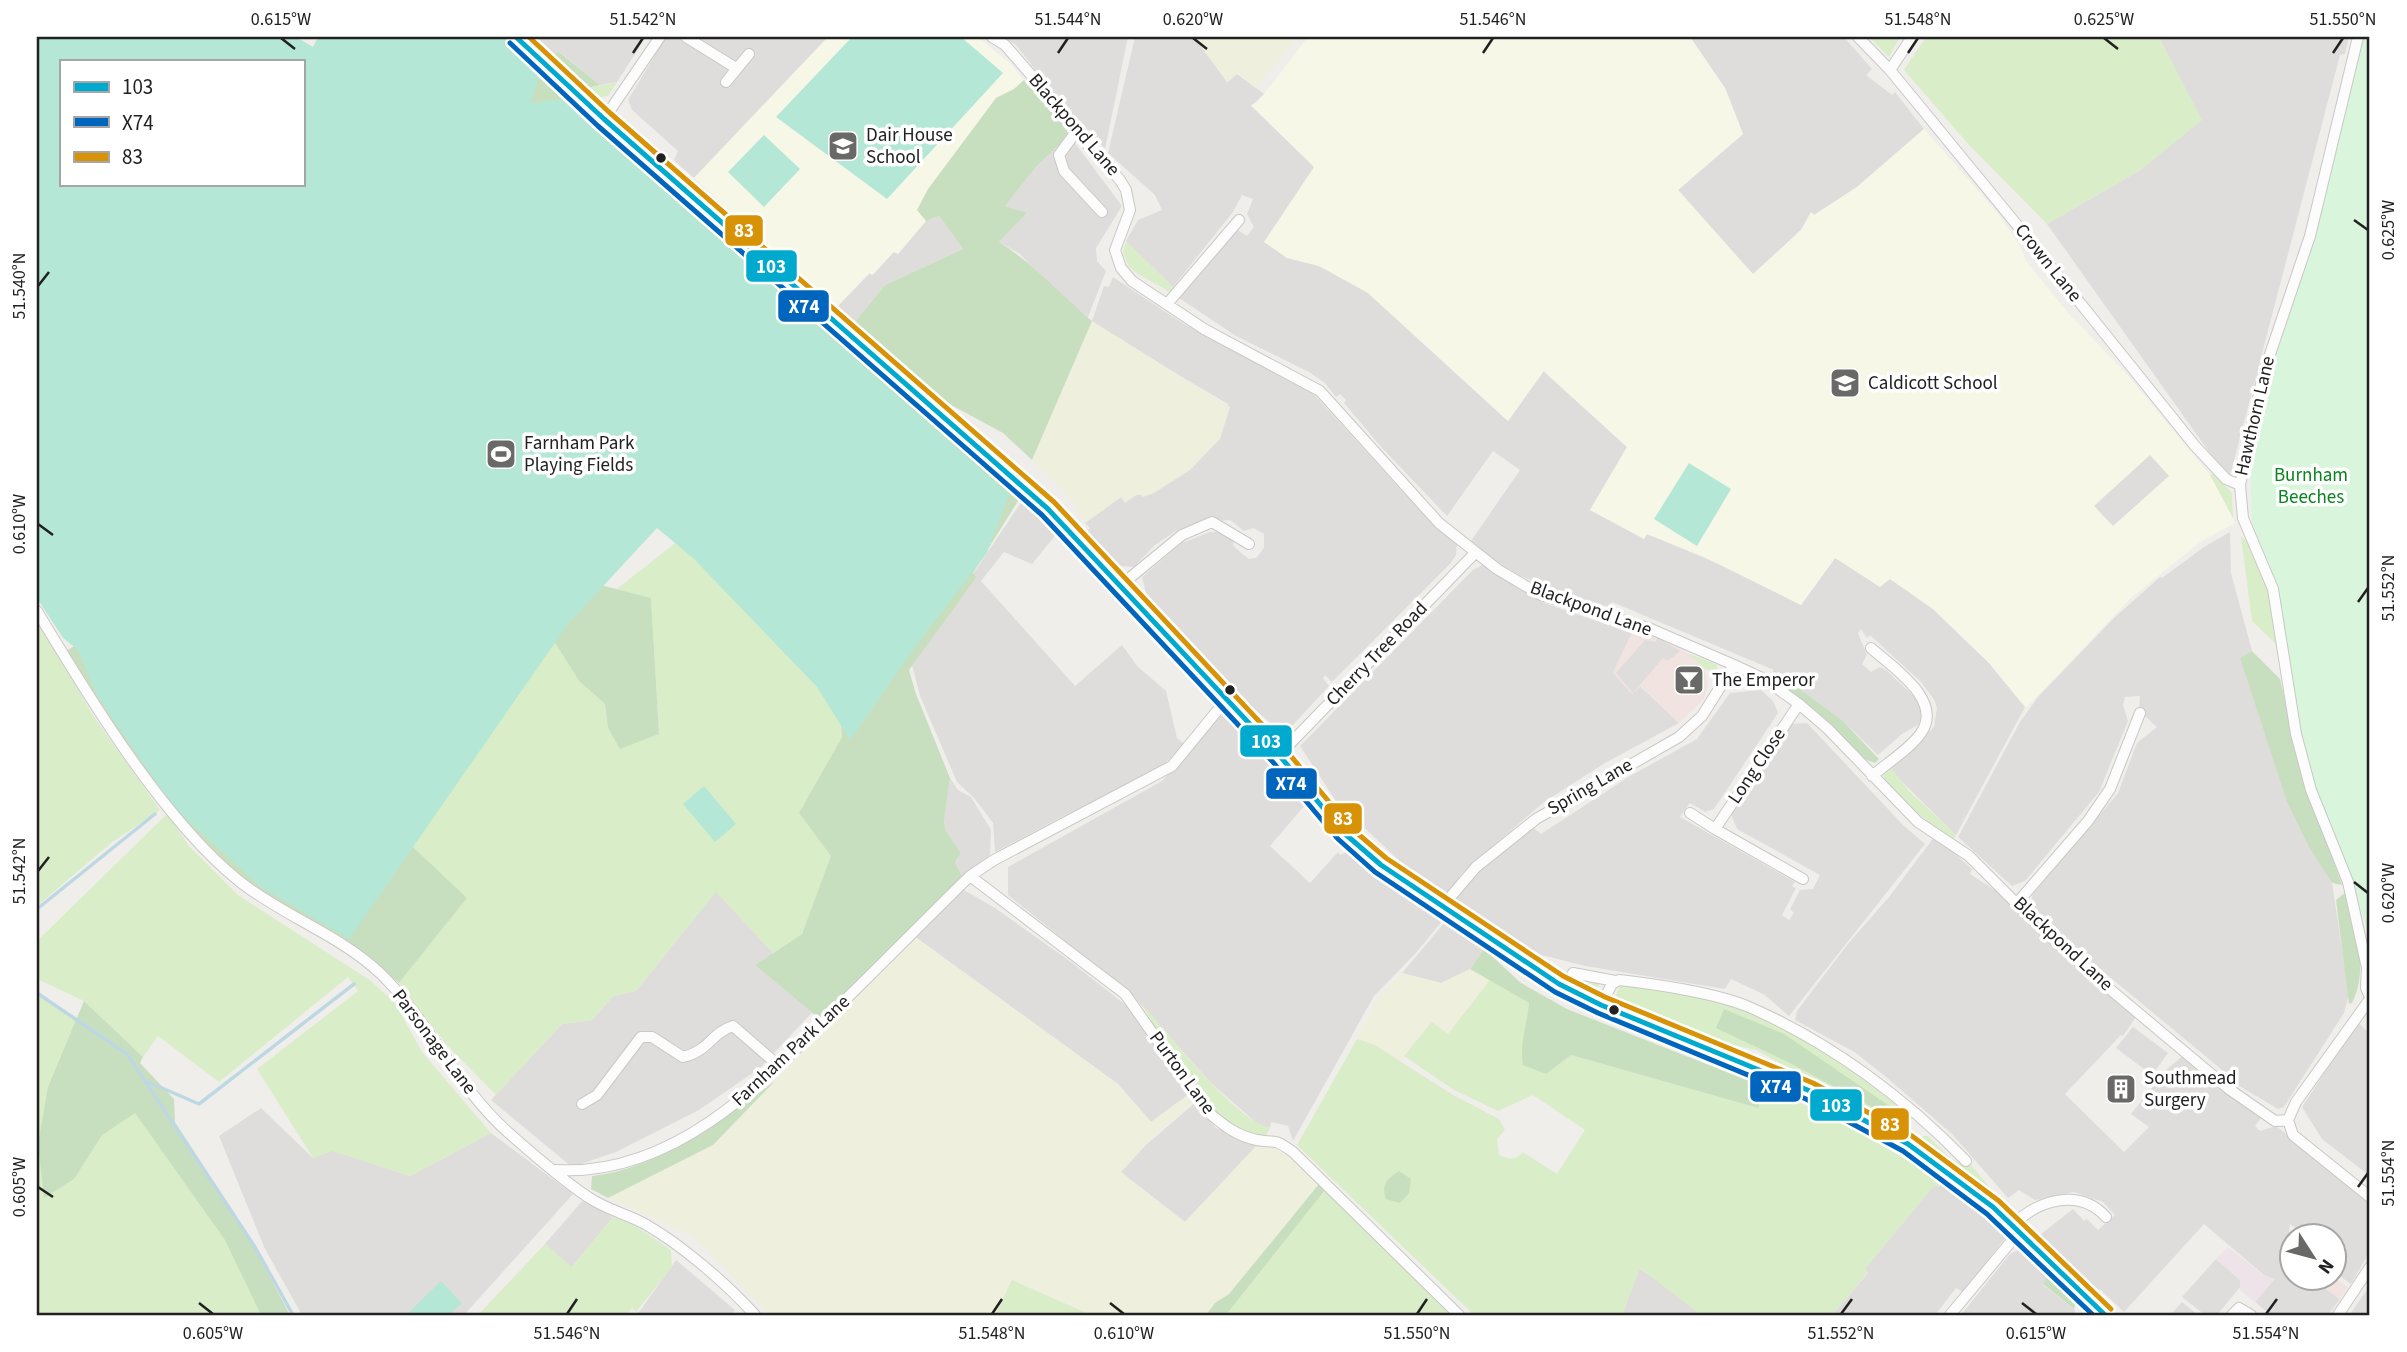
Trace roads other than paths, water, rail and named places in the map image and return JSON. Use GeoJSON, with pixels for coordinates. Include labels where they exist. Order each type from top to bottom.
{"type":"FeatureCollection","features":[{"type":"Feature","properties":{"kind":"main road"},"geometry":{"type":"LineString","coordinates":[[516,37],[604,119],[1048,509],[1279,755],[1344,833],[1381,865],[1524,963],[1601,1005],[1810,1091],[1908,1143],[1973,1191],[2016,1228],[2105,1315]]}},
{"type":"Feature","properties":{"kind":"street"},"geometry":{"type":"LineString","coordinates":[[604,119],[660,37]]}},
{"type":"Feature","properties":{"kind":"street"},"geometry":{"type":"LineString","coordinates":[[686,37],[736,68]]}},
{"type":"Feature","properties":{"kind":"street","name":"Blackpond Lane"},"geometry":{"type":"LineString","coordinates":[[992,37],[1005,46],[1120,180],[1129,200],[1130,210],[1115,250],[1121,268],[1132,281],[1204,329],[1321,391],[1439,523],[1475,553],[1541,595],[1651,629],[1764,679],[1799,704],[1828,729],[1918,822],[1969,856],[2099,980],[2229,1089],[2275,1121],[2288,1120]]}},
{"type":"Feature","properties":{"kind":"street","name":"Crown Lane"},"geometry":{"type":"LineString","coordinates":[[1858,37],[1889,70],[2195,446],[2226,479],[2239,485]]}},
{"type":"Feature","properties":{"kind":"street"},"geometry":{"type":"LineString","coordinates":[[1889,70],[1912,37]]}},
{"type":"Feature","properties":{"kind":"street","name":"Hawthorn Lane"},"geometry":{"type":"LineString","coordinates":[[2288,1120],[2296,1102],[2370,998],[2366,988],[2367,968],[2348,882],[2311,790],[2296,734],[2273,589],[2243,518],[2239,485],[2263,375],[2310,236],[2358,37]]}},
{"type":"Feature","properties":{"kind":"street"},"geometry":{"type":"LineString","coordinates":[[726,82],[749,54]]}},
{"type":"Feature","properties":{"kind":"street"},"geometry":{"type":"LineString","coordinates":[[1078,128],[1059,155],[1063,171],[1102,212]]}},
{"type":"Feature","properties":{"kind":"street"},"geometry":{"type":"LineString","coordinates":[[1167,304],[1239,220]]}},
{"type":"Feature","properties":{"kind":"street"},"geometry":{"type":"LineString","coordinates":[[1121,585],[1182,535],[1213,522],[1249,544]]}},
{"type":"Feature","properties":{"kind":"street","name":"Cherry Tree Road"},"geometry":{"type":"LineString","coordinates":[[1279,755],[1475,553]]}},
{"type":"Feature","properties":{"kind":"street","name":"Parsonage Lane"},"geometry":{"type":"LineString","coordinates":[[37,611],[142,773],[203,846],[237,880],[273,906],[349,949],[379,972],[407,1002],[474,1097],[508,1133],[589,1198],[646,1225],[732,1290],[755,1315]]}},
{"type":"Feature","properties":{"kind":"street"},"geometry":{"type":"LineString","coordinates":[[1871,648],[1924,699],[1928,720],[1921,734],[1872,776]]}},
{"type":"Feature","properties":{"kind":"street","name":"Spring Lane"},"geometry":{"type":"LineString","coordinates":[[1441,908],[1476,867],[1536,819],[1678,737],[1702,716],[1734,665]]}},
{"type":"Feature","properties":{"kind":"street","name":"Farnham Park Lane"},"geometry":{"type":"LineString","coordinates":[[556,1170],[579,1172],[635,1161],[730,1108],[779,1066],[970,876],[994,860],[1172,766],[1226,700]]}},
{"type":"Feature","properties":{"kind":"street","name":"Long Close"},"geometry":{"type":"LineString","coordinates":[[1716,829],[1799,704]]}},
{"type":"Feature","properties":{"kind":"street"},"geometry":{"type":"LineString","coordinates":[[2017,903],[2088,821],[2110,789],[2140,713]]}},
{"type":"Feature","properties":{"kind":"street"},"geometry":{"type":"LineString","coordinates":[[1690,813],[1803,879]]}},
{"type":"Feature","properties":{"kind":"street","name":"Purton Lane"},"geometry":{"type":"LineString","coordinates":[[970,876],[1125,994],[1208,1112],[1224,1127],[1259,1140],[1275,1139],[1293,1152],[1459,1315]]}},
{"type":"Feature","properties":{"kind":"street"},"geometry":{"type":"LineString","coordinates":[[1573,972],[1714,997],[1750,1007],[1830,1050],[1902,1103],[1966,1161]]}},
{"type":"Feature","properties":{"kind":"street"},"geometry":{"type":"LineString","coordinates":[[1601,1005],[1615,981]]}},
{"type":"Feature","properties":{"kind":"street"},"geometry":{"type":"LineString","coordinates":[[582,1104],[597,1095],[641,1037],[652,1037],[683,1057],[700,1053],[722,1030],[733,1026],[779,1066]]}},
{"type":"Feature","properties":{"kind":"street"},"geometry":{"type":"LineString","coordinates":[[597,1095],[599,1108]]}},
{"type":"Feature","properties":{"kind":"street"},"geometry":{"type":"LineString","coordinates":[[2288,1120],[2293,1135],[2370,1197]]}},
{"type":"Feature","properties":{"kind":"street"},"geometry":{"type":"LineString","coordinates":[[1908,1143],[1924,1124]]}},
{"type":"Feature","properties":{"kind":"street"},"geometry":{"type":"LineString","coordinates":[[1950,1315],[2031,1210],[2070,1199],[2082,1199],[2106,1217]]}},
{"type":"Feature","properties":{"kind":"street"},"geometry":{"type":"LineString","coordinates":[[2338,1315],[2370,1267]]}},
{"type":"Feature","properties":{"kind":"street"},"geometry":{"type":"LineString","coordinates":[[2232,1315],[2239,1308],[2251,1315]]}},
{"type":"Feature","properties":{"kind":"waterway"},"geometry":{"type":"LineString","coordinates":[[37,909],[155,814]]}},
{"type":"Feature","properties":{"kind":"waterway"},"geometry":{"type":"LineString","coordinates":[[146,1081],[199,1104],[354,984]]}},
{"type":"Feature","properties":{"kind":"waterway"},"geometry":{"type":"LineString","coordinates":[[37,993],[127,1054],[255,1247],[293,1315]]}},
{"type":"Feature","properties":{"kind":"place","name":"Dair House School"},"geometry":{"type":"Point","coordinates":[843,146]}},
{"type":"Feature","properties":{"kind":"place","name":"Caldicott School"},"geometry":{"type":"Point","coordinates":[1845,383]}},
{"type":"Feature","properties":{"kind":"place","name":"Farnham Park Playing Fields"},"geometry":{"type":"Point","coordinates":[501,454]}},
{"type":"Feature","properties":{"kind":"place","name":"The Emperor"},"geometry":{"type":"Point","coordinates":[1689,680]}},
{"type":"Feature","properties":{"kind":"place","name":"Southmead Surgery"},"geometry":{"type":"Point","coordinates":[2121,1089]}},
{"type":"Feature","properties":{"kind":"park label","name":"Burnham Beeches"},"geometry":{"type":"Point","coordinates":[2311,486]}}]}
